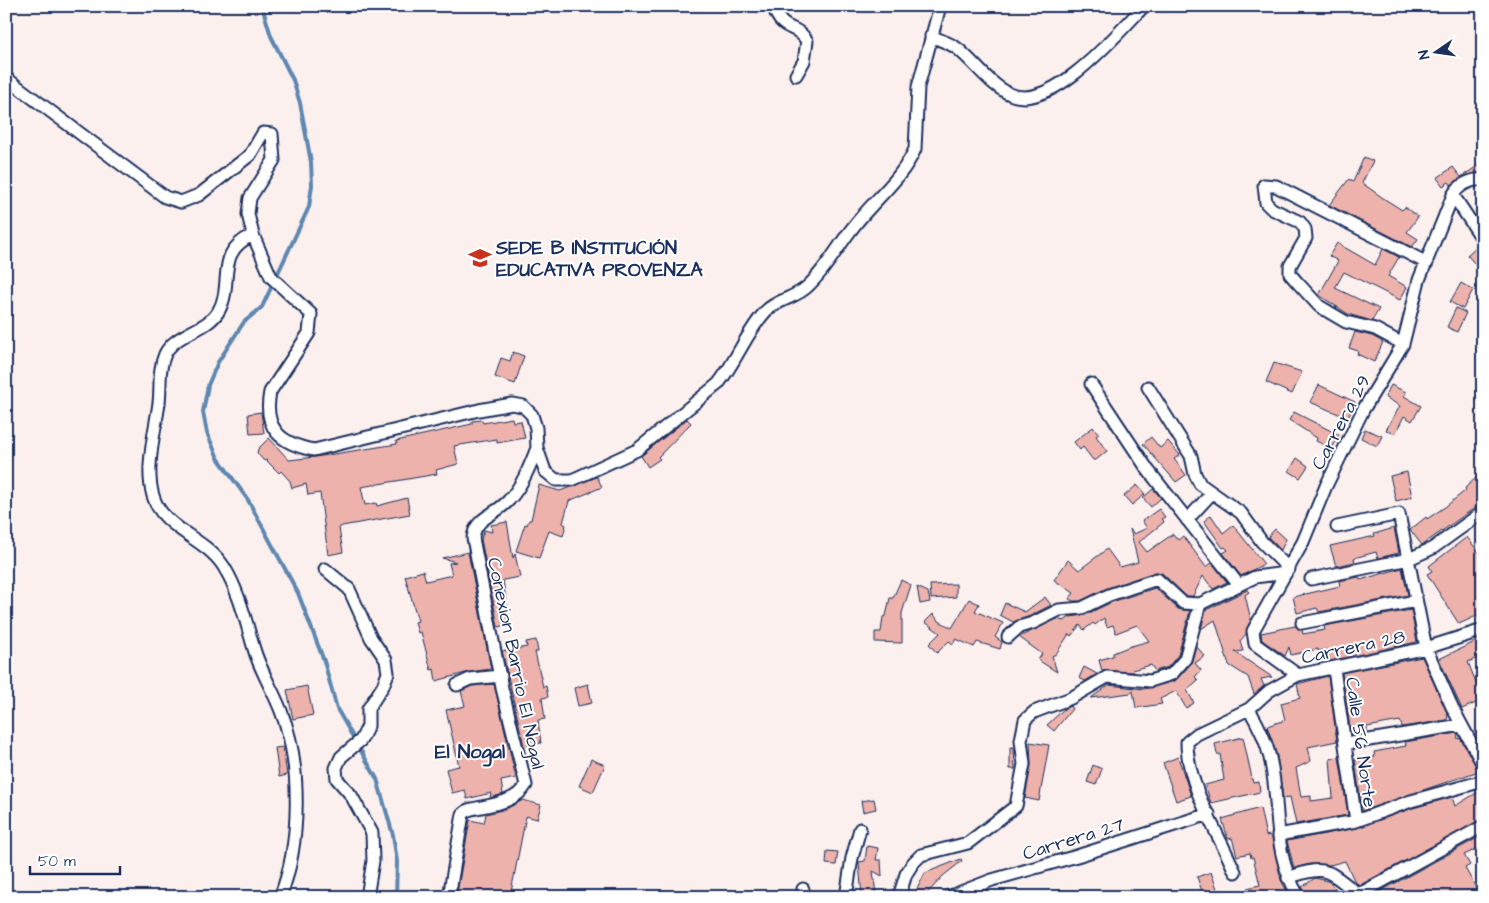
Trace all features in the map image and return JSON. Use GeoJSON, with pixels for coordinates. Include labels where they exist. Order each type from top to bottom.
{"type":"FeatureCollection","features":[{"type":"Feature","properties":{"kind":"street"},"geometry":{"type":"LineString","coordinates":[[773,6],[777,19],[786,28],[799,32],[807,41],[804,61],[796,74]]}},
{"type":"Feature","properties":{"kind":"street"},"geometry":{"type":"LineString","coordinates":[[6,78],[165,197],[181,202],[200,195],[250,155],[263,133],[272,134],[274,160],[250,198],[248,214],[253,235],[271,277],[311,314],[309,333],[270,392],[268,402],[269,422],[280,437],[297,447],[314,450],[512,404],[523,406],[532,415],[536,428],[537,448],[545,471],[556,480],[572,480],[637,450],[718,384],[728,372],[766,312],[779,300],[808,287],[835,256],[854,226],[879,200],[912,157],[917,130],[918,87],[940,6]]}},
{"type":"Feature","properties":{"kind":"street"},"geometry":{"type":"LineString","coordinates":[[931,36],[956,48],[985,75],[1010,94],[1024,97],[1038,96],[1060,84],[1080,69],[1144,6]]}},
{"type":"Feature","properties":{"kind":"street"},"geometry":{"type":"LineString","coordinates":[[1483,180],[1478,179],[1458,187],[1453,195],[1483,240]]}},
{"type":"Feature","properties":{"kind":"street"},"geometry":{"type":"LineString","coordinates":[[1402,344],[1375,328],[1346,322],[1319,306],[1290,274],[1290,266],[1306,238],[1305,229],[1300,222],[1272,209],[1266,203],[1264,185],[1276,186],[1427,264]]}},
{"type":"Feature","properties":{"kind":"street","name":"Carrera 29"},"geometry":{"type":"LineString","coordinates":[[1298,675],[1254,644],[1253,631],[1288,571],[1363,410],[1402,344],[1419,280],[1453,195]]}},
{"type":"Feature","properties":{"kind":"street"},"geometry":{"type":"LineString","coordinates":[[253,235],[240,241],[229,259],[225,274],[226,292],[218,312],[210,321],[178,340],[166,352],[160,375],[157,421],[150,446],[150,476],[155,500],[162,514],[217,557],[230,577],[261,668],[281,711],[289,735],[296,783],[295,821],[290,865],[280,897]]}},
{"type":"Feature","properties":{"kind":"street"},"geometry":{"type":"LineString","coordinates":[[1091,384],[1143,463],[1238,584]]}},
{"type":"Feature","properties":{"kind":"street"},"geometry":{"type":"LineString","coordinates":[[1148,387],[1191,456],[1194,474],[1200,484],[1241,513],[1262,542],[1288,571]]}},
{"type":"Feature","properties":{"kind":"street","name":"Conexion Barrio El Nogal"},"geometry":{"type":"LineString","coordinates":[[449,897],[463,814],[468,810],[512,798],[521,793],[526,786],[474,554],[474,528],[508,501],[527,472],[537,448]]}},
{"type":"Feature","properties":{"kind":"street"},"geometry":{"type":"LineString","coordinates":[[1187,520],[1212,493]]}},
{"type":"Feature","properties":{"kind":"street"},"geometry":{"type":"LineString","coordinates":[[1311,579],[1409,559],[1433,548],[1483,512]]}},
{"type":"Feature","properties":{"kind":"street"},"geometry":{"type":"LineString","coordinates":[[1337,527],[1399,514],[1426,648],[1461,725],[1483,765]]}},
{"type":"Feature","properties":{"kind":"street"},"geometry":{"type":"LineString","coordinates":[[325,569],[349,589],[372,638],[386,660],[388,672],[383,686],[368,709],[368,726],[361,740],[341,757],[336,768],[337,779],[351,795],[372,833],[373,861],[367,897]]}},
{"type":"Feature","properties":{"kind":"street"},"geometry":{"type":"LineString","coordinates":[[1008,637],[1019,627],[1033,623],[1059,610],[1082,608],[1109,595],[1157,579],[1183,603],[1200,604],[1255,577],[1288,571]]}},
{"type":"Feature","properties":{"kind":"street"},"geometry":{"type":"LineString","coordinates":[[1302,623],[1416,601]]}},
{"type":"Feature","properties":{"kind":"street"},"geometry":{"type":"LineString","coordinates":[[899,897],[906,874],[913,863],[921,856],[968,843],[1016,806],[1024,764],[1021,740],[1025,720],[1044,708],[1071,698],[1102,678],[1112,676],[1150,681],[1172,674],[1185,659],[1200,604]]}},
{"type":"Feature","properties":{"kind":"street","name":"Carrera 28"},"geometry":{"type":"LineString","coordinates":[[1209,814],[1191,772],[1187,742],[1197,734],[1249,708],[1269,691],[1298,675],[1334,669],[1426,648],[1483,630]]}},
{"type":"Feature","properties":{"kind":"street","name":"Calle 56 Norte"},"geometry":{"type":"LineString","coordinates":[[1334,669],[1356,821]]}},
{"type":"Feature","properties":{"kind":"street"},"geometry":{"type":"LineString","coordinates":[[457,685],[470,679],[501,676]]}},
{"type":"Feature","properties":{"kind":"street"},"geometry":{"type":"LineString","coordinates":[[1249,708],[1265,738],[1276,800],[1278,835],[1288,878],[1300,897]]}},
{"type":"Feature","properties":{"kind":"street"},"geometry":{"type":"LineString","coordinates":[[1345,744],[1461,725]]}},
{"type":"Feature","properties":{"kind":"street"},"geometry":{"type":"LineString","coordinates":[[1278,835],[1356,821],[1410,800],[1483,781]]}},
{"type":"Feature","properties":{"kind":"street"},"geometry":{"type":"LineString","coordinates":[[1209,814],[1235,872]]}},
{"type":"Feature","properties":{"kind":"street","name":"Carrera 27"},"geometry":{"type":"LineString","coordinates":[[948,897],[992,880],[1077,856],[1209,814]]}},
{"type":"Feature","properties":{"kind":"street"},"geometry":{"type":"LineString","coordinates":[[1288,878],[1308,871],[1326,870],[1357,893],[1363,892],[1483,826]]}},
{"type":"Feature","properties":{"kind":"street"},"geometry":{"type":"LineString","coordinates":[[846,897],[852,858],[860,829]]}},
{"type":"Feature","properties":{"kind":"building"},"geometry":{"type":"Polygon","coordinates":[[[1364,157],[1373,161],[1362,183],[1402,210],[1405,207],[1418,217],[1407,232],[1418,239],[1412,247],[1329,205],[1349,179],[1353,182],[1364,157]]]}},
{"type":"Feature","properties":{"kind":"building"},"geometry":{"type":"Polygon","coordinates":[[[1479,165],[1483,172],[1467,175],[1451,185],[1449,182],[1443,186],[1437,178],[1453,167],[1461,177],[1479,165]]]}},
{"type":"Feature","properties":{"kind":"building"},"geometry":{"type":"Polygon","coordinates":[[[1337,243],[1375,265],[1383,249],[1399,257],[1388,276],[1407,287],[1400,300],[1344,272],[1335,288],[1379,309],[1372,321],[1348,314],[1319,295],[1338,261],[1329,256],[1337,243]]]}},
{"type":"Feature","properties":{"kind":"building"},"geometry":{"type":"Polygon","coordinates":[[[1477,246],[1483,252],[1483,273],[1467,255],[1477,246]]]}},
{"type":"Feature","properties":{"kind":"building"},"geometry":{"type":"Polygon","coordinates":[[[1461,283],[1473,290],[1463,309],[1450,302],[1461,283]]]}},
{"type":"Feature","properties":{"kind":"building"},"geometry":{"type":"Polygon","coordinates":[[[1456,308],[1466,313],[1457,332],[1447,327],[1456,308]]]}},
{"type":"Feature","properties":{"kind":"building"},"geometry":{"type":"Polygon","coordinates":[[[1355,332],[1372,336],[1383,342],[1374,362],[1357,354],[1358,351],[1349,348],[1355,332]]]}},
{"type":"Feature","properties":{"kind":"building"},"geometry":{"type":"Polygon","coordinates":[[[513,352],[524,356],[515,384],[495,377],[501,358],[510,361],[513,352]]]}},
{"type":"Feature","properties":{"kind":"building"},"geometry":{"type":"Polygon","coordinates":[[[1274,363],[1302,372],[1292,394],[1266,382],[1274,363]]]}},
{"type":"Feature","properties":{"kind":"building"},"geometry":{"type":"Polygon","coordinates":[[[1319,385],[1355,402],[1348,418],[1310,402],[1319,385]]]}},
{"type":"Feature","properties":{"kind":"building"},"geometry":{"type":"Polygon","coordinates":[[[1391,385],[1406,392],[1404,396],[1421,406],[1412,421],[1404,416],[1395,434],[1386,430],[1400,406],[1385,397],[1391,385]]]}},
{"type":"Feature","properties":{"kind":"building"},"geometry":{"type":"Polygon","coordinates":[[[261,412],[264,433],[250,434],[248,414],[261,412]]]}},
{"type":"Feature","properties":{"kind":"building"},"geometry":{"type":"Polygon","coordinates":[[[1294,412],[1339,435],[1332,449],[1316,441],[1317,438],[1289,420],[1294,412]]]}},
{"type":"Feature","properties":{"kind":"building"},"geometry":{"type":"Polygon","coordinates":[[[512,418],[513,422],[521,421],[525,438],[497,443],[497,439],[454,446],[458,464],[436,470],[437,474],[361,487],[365,505],[376,503],[377,506],[407,498],[410,514],[342,526],[339,528],[343,552],[328,555],[320,493],[308,495],[306,484],[292,488],[290,481],[281,471],[279,473],[257,453],[258,449],[269,438],[289,460],[397,444],[396,441],[472,424],[472,421],[482,420],[483,423],[512,418]]]}},
{"type":"Feature","properties":{"kind":"building"},"geometry":{"type":"Polygon","coordinates":[[[687,419],[691,423],[658,457],[660,459],[648,467],[641,456],[687,419]]]}},
{"type":"Feature","properties":{"kind":"building"},"geometry":{"type":"Polygon","coordinates":[[[1093,427],[1099,434],[1096,436],[1107,451],[1096,460],[1093,460],[1083,447],[1080,450],[1074,442],[1093,427]]]}},
{"type":"Feature","properties":{"kind":"building"},"geometry":{"type":"Polygon","coordinates":[[[1365,429],[1382,436],[1377,446],[1361,438],[1365,429]]]}},
{"type":"Feature","properties":{"kind":"building"},"geometry":{"type":"Polygon","coordinates":[[[1151,437],[1160,448],[1168,441],[1180,455],[1174,459],[1186,475],[1176,482],[1143,444],[1151,437]]]}},
{"type":"Feature","properties":{"kind":"building"},"geometry":{"type":"Polygon","coordinates":[[[1297,458],[1308,466],[1300,478],[1289,471],[1297,458]]]}},
{"type":"Feature","properties":{"kind":"building"},"geometry":{"type":"Polygon","coordinates":[[[1407,472],[1412,497],[1396,501],[1390,476],[1407,472]]]}},
{"type":"Feature","properties":{"kind":"building"},"geometry":{"type":"Polygon","coordinates":[[[1478,476],[1483,481],[1483,502],[1422,545],[1410,530],[1426,517],[1427,519],[1445,507],[1466,490],[1465,488],[1478,476]]]}},
{"type":"Feature","properties":{"kind":"building"},"geometry":{"type":"Polygon","coordinates":[[[597,477],[602,487],[569,501],[563,523],[566,525],[563,536],[549,531],[539,558],[516,551],[525,524],[527,525],[529,520],[531,520],[539,485],[560,491],[597,477]]]}},
{"type":"Feature","properties":{"kind":"building"},"geometry":{"type":"Polygon","coordinates":[[[1137,485],[1145,494],[1132,505],[1124,496],[1137,485]]]}},
{"type":"Feature","properties":{"kind":"building"},"geometry":{"type":"Polygon","coordinates":[[[1153,489],[1161,498],[1151,507],[1143,498],[1153,489]]]}},
{"type":"Feature","properties":{"kind":"building"},"geometry":{"type":"Polygon","coordinates":[[[1159,509],[1165,517],[1161,519],[1164,522],[1139,542],[1147,552],[1173,534],[1178,540],[1183,536],[1206,567],[1212,563],[1227,582],[1213,589],[1203,576],[1193,596],[1186,596],[1162,573],[1155,572],[1107,588],[1080,601],[1069,599],[1074,593],[1054,580],[1068,560],[1079,570],[1107,549],[1120,567],[1138,562],[1130,529],[1134,534],[1147,528],[1142,521],[1159,509]]]}},
{"type":"Feature","properties":{"kind":"building"},"geometry":{"type":"Polygon","coordinates":[[[1211,515],[1223,533],[1233,525],[1264,564],[1241,576],[1223,553],[1228,550],[1225,547],[1223,548],[1204,521],[1211,515]]]}},
{"type":"Feature","properties":{"kind":"building"},"geometry":{"type":"Polygon","coordinates":[[[507,522],[513,558],[515,554],[520,577],[503,580],[510,625],[498,627],[481,539],[484,530],[492,532],[491,525],[507,522]]]}},
{"type":"Feature","properties":{"kind":"building"},"geometry":{"type":"Polygon","coordinates":[[[1394,528],[1399,553],[1378,558],[1376,552],[1354,558],[1355,562],[1336,566],[1330,546],[1375,536],[1374,534],[1394,528]]]}},
{"type":"Feature","properties":{"kind":"building"},"geometry":{"type":"Polygon","coordinates":[[[1275,529],[1286,539],[1281,550],[1268,537],[1275,529]]]}},
{"type":"Feature","properties":{"kind":"building"},"geometry":{"type":"Polygon","coordinates":[[[1467,537],[1483,558],[1483,576],[1479,578],[1483,588],[1483,613],[1459,624],[1427,574],[1432,571],[1429,566],[1467,537]]]}},
{"type":"Feature","properties":{"kind":"building"},"geometry":{"type":"Polygon","coordinates":[[[468,552],[491,669],[469,672],[436,681],[434,669],[431,670],[421,632],[418,633],[415,622],[418,621],[405,576],[423,571],[426,581],[452,575],[449,563],[456,562],[442,558],[468,552]]]}},
{"type":"Feature","properties":{"kind":"building"},"geometry":{"type":"Polygon","coordinates":[[[1402,568],[1408,595],[1319,612],[1317,608],[1297,613],[1293,597],[1340,586],[1339,581],[1359,577],[1360,580],[1402,568]]]}},
{"type":"Feature","properties":{"kind":"building"},"geometry":{"type":"Polygon","coordinates":[[[901,580],[911,585],[902,613],[902,643],[875,642],[875,632],[881,632],[883,617],[886,616],[890,598],[893,598],[901,580]]]}},
{"type":"Feature","properties":{"kind":"building"},"geometry":{"type":"Polygon","coordinates":[[[956,584],[956,597],[931,599],[930,585],[956,584]]]}},
{"type":"Feature","properties":{"kind":"building"},"geometry":{"type":"Polygon","coordinates":[[[917,587],[928,592],[930,602],[920,604],[917,587]]]}},
{"type":"Feature","properties":{"kind":"building"},"geometry":{"type":"Polygon","coordinates":[[[1155,588],[1178,609],[1190,611],[1178,655],[1168,667],[1155,671],[1151,665],[1132,670],[1134,672],[1102,671],[1099,660],[1113,656],[1113,653],[1128,647],[1149,641],[1137,625],[1116,633],[1113,625],[1107,627],[1104,618],[1084,630],[1080,625],[1071,636],[1069,634],[1056,654],[1052,656],[1057,672],[1038,660],[1042,654],[1019,637],[1057,619],[1064,621],[1070,617],[1085,615],[1112,602],[1155,588]]]}},
{"type":"Feature","properties":{"kind":"building"},"geometry":{"type":"Polygon","coordinates":[[[1247,590],[1249,592],[1245,595],[1251,620],[1246,634],[1240,641],[1243,651],[1235,652],[1272,677],[1261,679],[1264,686],[1254,694],[1248,677],[1229,665],[1215,620],[1201,629],[1206,610],[1247,590]]]}},
{"type":"Feature","properties":{"kind":"building"},"geometry":{"type":"Polygon","coordinates":[[[1045,597],[1051,605],[1030,616],[1013,622],[1000,615],[1005,603],[1025,612],[1045,597]]]}},
{"type":"Feature","properties":{"kind":"building"},"geometry":{"type":"Polygon","coordinates":[[[969,599],[979,604],[975,611],[1003,623],[995,637],[1002,642],[1000,649],[977,642],[974,647],[956,639],[953,644],[949,641],[937,653],[929,644],[940,633],[925,622],[933,614],[939,621],[952,628],[969,599]]]}},
{"type":"Feature","properties":{"kind":"building"},"geometry":{"type":"Polygon","coordinates":[[[1411,610],[1417,642],[1330,661],[1327,650],[1318,651],[1318,649],[1291,655],[1289,647],[1285,656],[1262,640],[1261,633],[1295,626],[1302,630],[1303,634],[1325,630],[1324,626],[1411,610]]]}},
{"type":"Feature","properties":{"kind":"building"},"geometry":{"type":"Polygon","coordinates":[[[1483,638],[1483,656],[1468,662],[1483,700],[1462,709],[1439,659],[1483,638]]]}},
{"type":"Feature","properties":{"kind":"building"},"geometry":{"type":"Polygon","coordinates":[[[536,640],[538,652],[535,652],[543,687],[546,686],[548,697],[542,698],[545,719],[538,720],[541,743],[524,746],[502,651],[527,647],[526,642],[536,640]]]}},
{"type":"Feature","properties":{"kind":"building"},"geometry":{"type":"Polygon","coordinates":[[[1196,646],[1205,656],[1195,663],[1201,670],[1195,677],[1198,680],[1187,690],[1194,703],[1186,708],[1176,691],[1160,699],[1162,704],[1136,708],[1133,691],[1131,693],[1091,698],[1109,685],[1144,689],[1175,681],[1191,664],[1196,646]]]}},
{"type":"Feature","properties":{"kind":"building"},"geometry":{"type":"Polygon","coordinates":[[[1422,657],[1448,715],[1447,720],[1402,727],[1400,721],[1367,727],[1367,733],[1351,735],[1342,673],[1422,657]]]}},
{"type":"Feature","properties":{"kind":"building"},"geometry":{"type":"Polygon","coordinates":[[[1084,667],[1097,674],[1085,681],[1079,678],[1084,667]]]}},
{"type":"Feature","properties":{"kind":"building"},"geometry":{"type":"Polygon","coordinates":[[[1328,676],[1337,741],[1308,747],[1311,761],[1296,768],[1301,797],[1311,796],[1311,801],[1333,798],[1330,759],[1339,757],[1348,815],[1296,824],[1290,797],[1283,798],[1277,756],[1267,726],[1285,720],[1281,703],[1300,698],[1297,684],[1328,676]]]}},
{"type":"Feature","properties":{"kind":"building"},"geometry":{"type":"Polygon","coordinates":[[[494,684],[516,778],[501,781],[503,794],[490,798],[491,793],[467,799],[465,790],[452,793],[446,769],[459,766],[446,710],[465,706],[461,691],[472,686],[494,684]]]}},
{"type":"Feature","properties":{"kind":"building"},"geometry":{"type":"Polygon","coordinates":[[[588,684],[592,703],[578,706],[574,688],[588,684]]]}},
{"type":"Feature","properties":{"kind":"building"},"geometry":{"type":"Polygon","coordinates":[[[307,686],[313,715],[293,719],[287,690],[307,686]]]}},
{"type":"Feature","properties":{"kind":"building"},"geometry":{"type":"Polygon","coordinates":[[[1070,706],[1072,709],[1054,731],[1047,725],[1064,709],[1070,706]]]}},
{"type":"Feature","properties":{"kind":"building"},"geometry":{"type":"Polygon","coordinates":[[[1457,733],[1458,739],[1460,738],[1479,771],[1362,811],[1355,760],[1375,757],[1374,752],[1406,746],[1405,742],[1457,733]]]}},
{"type":"Feature","properties":{"kind":"building"},"geometry":{"type":"Polygon","coordinates":[[[1243,737],[1253,783],[1259,782],[1260,792],[1211,803],[1205,785],[1224,780],[1220,754],[1217,754],[1215,744],[1243,737]]]}},
{"type":"Feature","properties":{"kind":"building"},"geometry":{"type":"Polygon","coordinates":[[[1030,742],[1049,745],[1039,801],[1025,798],[1031,765],[1030,742]]]}},
{"type":"Feature","properties":{"kind":"building"},"geometry":{"type":"Polygon","coordinates":[[[283,747],[287,775],[279,777],[275,748],[283,747]]]}},
{"type":"Feature","properties":{"kind":"building"},"geometry":{"type":"Polygon","coordinates":[[[1010,747],[1014,747],[1015,769],[1010,769],[1010,747]]]}},
{"type":"Feature","properties":{"kind":"building"},"geometry":{"type":"Polygon","coordinates":[[[1178,757],[1191,796],[1176,801],[1163,763],[1178,757]]]}},
{"type":"Feature","properties":{"kind":"building"},"geometry":{"type":"Polygon","coordinates":[[[591,759],[605,765],[593,792],[579,786],[591,759]]]}},
{"type":"Feature","properties":{"kind":"building"},"geometry":{"type":"Polygon","coordinates":[[[1093,765],[1102,769],[1096,785],[1087,782],[1093,765]]]}},
{"type":"Feature","properties":{"kind":"building"},"geometry":{"type":"Polygon","coordinates":[[[1483,789],[1483,819],[1360,885],[1355,882],[1345,861],[1330,865],[1310,864],[1294,868],[1287,841],[1357,828],[1413,808],[1452,797],[1455,806],[1483,789]]]}},
{"type":"Feature","properties":{"kind":"building"},"geometry":{"type":"Polygon","coordinates":[[[874,799],[876,809],[863,812],[861,801],[874,799]]]}},
{"type":"Feature","properties":{"kind":"building"},"geometry":{"type":"Polygon","coordinates":[[[523,800],[541,805],[537,819],[526,816],[510,897],[473,897],[457,893],[470,820],[484,823],[486,814],[506,809],[523,800]]]}},
{"type":"Feature","properties":{"kind":"building"},"geometry":{"type":"Polygon","coordinates":[[[1260,808],[1266,836],[1269,835],[1272,839],[1281,880],[1290,897],[1249,897],[1247,888],[1260,885],[1253,857],[1251,858],[1250,853],[1237,856],[1232,838],[1228,839],[1222,819],[1260,808]]]}},
{"type":"Feature","properties":{"kind":"building"},"geometry":{"type":"Polygon","coordinates":[[[1483,835],[1483,846],[1464,855],[1470,865],[1465,868],[1481,897],[1370,897],[1483,835]]]}},
{"type":"Feature","properties":{"kind":"building"},"geometry":{"type":"Polygon","coordinates":[[[867,846],[878,848],[876,860],[881,860],[882,876],[873,871],[876,894],[862,895],[859,862],[865,861],[867,846]]]}},
{"type":"Feature","properties":{"kind":"building"},"geometry":{"type":"Polygon","coordinates":[[[827,851],[838,852],[836,865],[826,864],[827,851]]]}},
{"type":"Feature","properties":{"kind":"building"},"geometry":{"type":"Polygon","coordinates":[[[961,859],[962,861],[943,876],[924,897],[913,897],[925,873],[961,859]]]}},
{"type":"Feature","properties":{"kind":"building"},"geometry":{"type":"Polygon","coordinates":[[[1211,872],[1220,897],[1204,897],[1197,877],[1211,872]]]}},
{"type":"Feature","properties":{"kind":"building"},"geometry":{"type":"Polygon","coordinates":[[[1315,878],[1328,881],[1336,889],[1324,897],[1308,897],[1302,887],[1315,878]]]}},
{"type":"Feature","properties":{"kind":"waterway"},"geometry":{"type":"LineString","coordinates":[[262,6],[271,36],[293,80],[300,103],[311,162],[312,185],[309,207],[262,307],[244,322],[218,362],[208,385],[203,412],[207,433],[218,458],[248,500],[298,593],[324,661],[337,709],[377,779],[393,835],[397,861],[396,897]]}},
{"type":"Feature","properties":{"kind":"place","name":"SEDE B INSTITUCIÓN EDUCATIVA PROVENZA"},"geometry":{"type":"Point","coordinates":[480,258]}},
{"type":"Feature","properties":{"kind":"district","name":"El Nogal"},"geometry":{"type":"Point","coordinates":[470,751]}}]}
